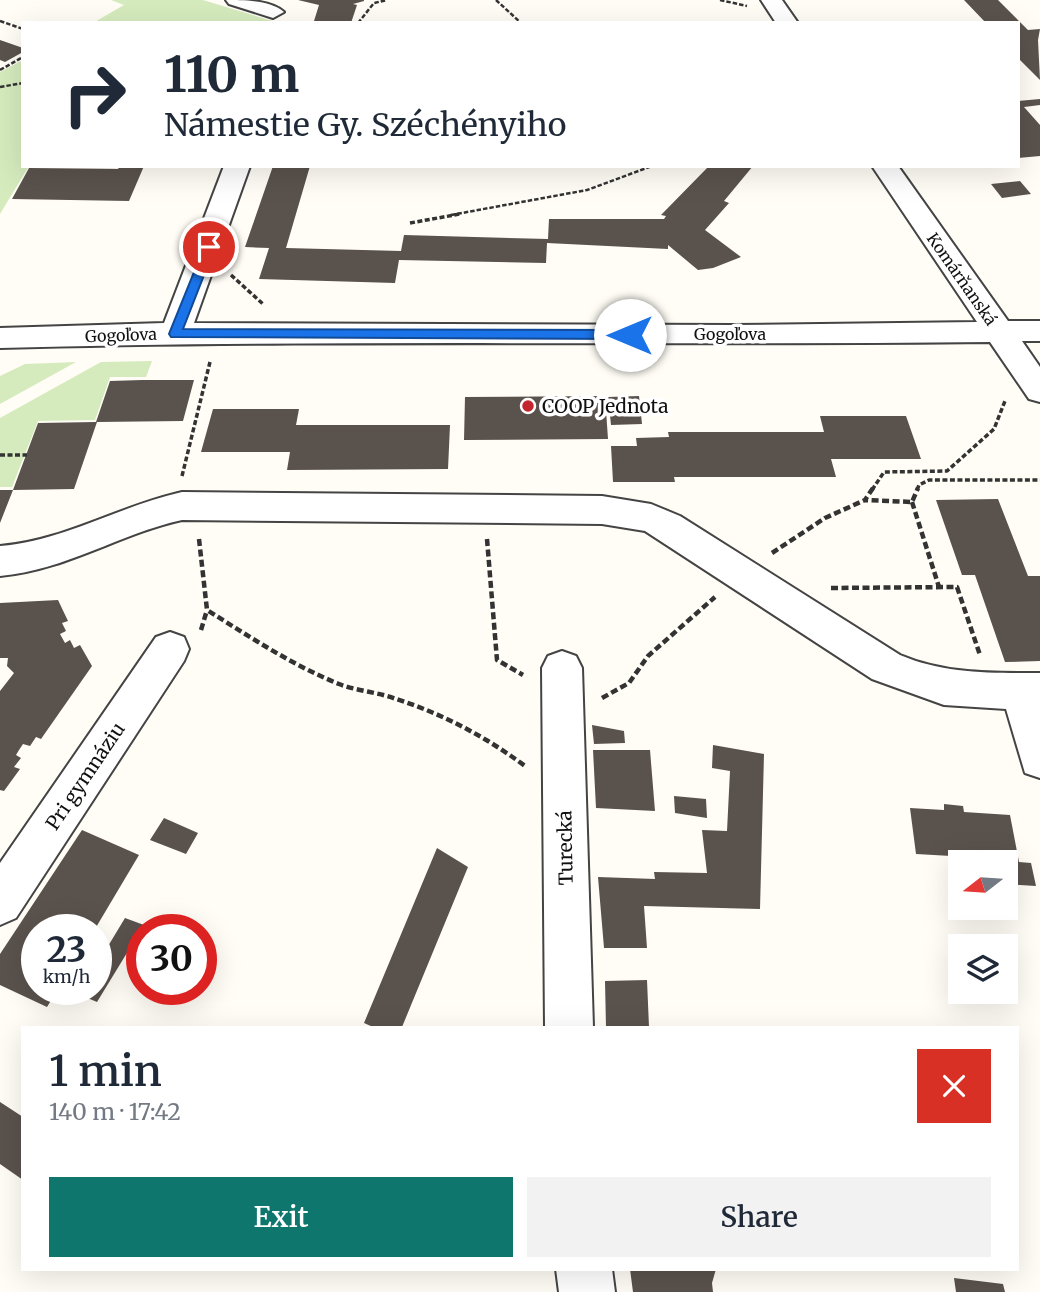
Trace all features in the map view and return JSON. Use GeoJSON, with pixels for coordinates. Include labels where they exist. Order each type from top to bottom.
{"type":"FeatureCollection","features":[{"type":"Feature","properties":{"kind":"street"},"geometry":{"type":"LineString","coordinates":[[236,0],[273,12]]}},
{"type":"Feature","properties":{"kind":"street"},"geometry":{"type":"LineString","coordinates":[[771,0],[786,21]]}},
{"type":"Feature","properties":{"kind":"street"},"geometry":{"type":"LineString","coordinates":[[175,334],[236,168]]}},
{"type":"Feature","properties":{"kind":"street","name":"Komárňanská"},"geometry":{"type":"LineString","coordinates":[[886,168],[1040,391]]}},
{"type":"Feature","properties":{"kind":"street"},"geometry":{"type":"LineString","coordinates":[[1040,319],[999,302],[960,276],[954,297],[918,333],[972,352],[1016,378],[1040,397]]}},
{"type":"Feature","properties":{"kind":"street","name":"Gogoľova"},"geometry":{"type":"LineString","coordinates":[[0,338],[175,334],[1040,331]]}},
{"type":"Feature","properties":{"kind":"street"},"geometry":{"type":"LineString","coordinates":[[0,363],[43,338]]}},
{"type":"Feature","properties":{"kind":"street"},"geometry":{"type":"LineString","coordinates":[[0,561],[52,555],[142,514],[182,506],[602,509],[641,515],[668,526],[886,667],[942,689],[1018,691],[1040,759]]}},
{"type":"Feature","properties":{"kind":"street","name":"Pri gymnáziu"},"geometry":{"type":"LineString","coordinates":[[0,902],[184,644]]}},
{"type":"Feature","properties":{"kind":"street","name":"Turecká"},"geometry":{"type":"LineString","coordinates":[[562,668],[569,1026]]}},
{"type":"Feature","properties":{"kind":"street"},"geometry":{"type":"LineString","coordinates":[[584,1271],[587,1292]]}},
{"type":"Feature","properties":{"kind":"path"},"geometry":{"type":"LineString","coordinates":[[360,21],[374,3],[387,0]]}},
{"type":"Feature","properties":{"kind":"path"},"geometry":{"type":"LineString","coordinates":[[496,0],[519,21]]}},
{"type":"Feature","properties":{"kind":"path"},"geometry":{"type":"LineString","coordinates":[[720,0],[749,6]]}},
{"type":"Feature","properties":{"kind":"path"},"geometry":{"type":"LineString","coordinates":[[0,21],[21,28]]}},
{"type":"Feature","properties":{"kind":"path"},"geometry":{"type":"LineString","coordinates":[[0,70],[21,58]]}},
{"type":"Feature","properties":{"kind":"path"},"geometry":{"type":"LineString","coordinates":[[0,86],[21,83]]}},
{"type":"Feature","properties":{"kind":"path"},"geometry":{"type":"LineString","coordinates":[[410,223],[587,190],[647,168]]}},
{"type":"Feature","properties":{"kind":"path"},"geometry":{"type":"LineString","coordinates":[[207,253],[269,310]]}},
{"type":"Feature","properties":{"kind":"path"},"geometry":{"type":"LineString","coordinates":[[184,644],[207,610],[197,528],[182,506],[184,463],[210,363]]}},
{"type":"Feature","properties":{"kind":"path"},"geometry":{"type":"LineString","coordinates":[[939,587],[912,502],[919,485],[947,471],[995,429],[1005,401]]}},
{"type":"Feature","properties":{"kind":"path"},"geometry":{"type":"LineString","coordinates":[[0,455],[27,454]]}},
{"type":"Feature","properties":{"kind":"path"},"geometry":{"type":"LineString","coordinates":[[865,500],[884,472],[947,471]]}},
{"type":"Feature","properties":{"kind":"path"},"geometry":{"type":"LineString","coordinates":[[929,480],[1040,480]]}},
{"type":"Feature","properties":{"kind":"path"},"geometry":{"type":"LineString","coordinates":[[485,508],[497,660],[501,666],[527,677],[533,685],[537,711],[588,715],[604,697],[621,691],[635,678],[638,666],[648,656],[753,581],[825,518],[865,500],[912,502]]}},
{"type":"Feature","properties":{"kind":"path"},"geometry":{"type":"LineString","coordinates":[[753,581],[957,587],[1018,691]]}},
{"type":"Feature","properties":{"kind":"path"},"geometry":{"type":"LineString","coordinates":[[207,610],[299,665],[338,684],[397,698],[441,714],[494,744],[524,765],[564,806]]}},
{"type":"Feature","properties":{"kind":"green space"},"geometry":{"type":"Polygon","coordinates":[[[111,0],[203,0],[272,21],[96,21],[124,5],[111,0]]]}},
{"type":"Feature","properties":{"kind":"green space"},"geometry":{"type":"Polygon","coordinates":[[[21,61],[21,168],[28,168],[0,214],[0,72],[21,61]]]}},
{"type":"Feature","properties":{"kind":"green space"},"geometry":{"type":"Polygon","coordinates":[[[152,361],[146,377],[110,377],[95,420],[38,421],[12,487],[0,487],[0,418],[101,362],[152,361]]]}},
{"type":"Feature","properties":{"kind":"green space"},"geometry":{"type":"Polygon","coordinates":[[[76,362],[0,404],[0,376],[25,364],[76,362]]]}},
{"type":"Feature","properties":{"kind":"building"},"geometry":{"type":"Polygon","coordinates":[[[298,0],[364,0],[353,4],[357,5],[352,21],[314,21],[319,5],[298,0]]]}},
{"type":"Feature","properties":{"kind":"building"},"geometry":{"type":"Polygon","coordinates":[[[964,0],[998,0],[1019,21],[984,21],[964,0]]]}},
{"type":"Feature","properties":{"kind":"building"},"geometry":{"type":"Polygon","coordinates":[[[1020,22],[1028,30],[1040,29],[1040,80],[1020,60],[1020,22]]]}},
{"type":"Feature","properties":{"kind":"building"},"geometry":{"type":"Polygon","coordinates":[[[0,40],[21,47],[21,53],[5,62],[0,60],[0,40]]]}},
{"type":"Feature","properties":{"kind":"building"},"geometry":{"type":"Polygon","coordinates":[[[1040,99],[1040,105],[1024,107],[1040,125],[1040,156],[1020,158],[1020,101],[1040,99]]]}},
{"type":"Feature","properties":{"kind":"building"},"geometry":{"type":"Polygon","coordinates":[[[29,168],[143,168],[129,201],[12,199],[29,168]]]}},
{"type":"Feature","properties":{"kind":"building"},"geometry":{"type":"Polygon","coordinates":[[[272,168],[309,168],[286,248],[401,251],[404,235],[548,239],[549,219],[664,219],[666,216],[661,215],[707,168],[751,168],[724,201],[729,203],[705,230],[741,257],[713,268],[698,270],[668,245],[668,249],[547,243],[546,263],[399,260],[395,283],[259,279],[269,248],[245,247],[272,168]]]}},
{"type":"Feature","properties":{"kind":"building"},"geometry":{"type":"Polygon","coordinates":[[[1020,181],[1031,194],[1002,198],[991,184],[1020,181]]]}},
{"type":"Feature","properties":{"kind":"building"},"geometry":{"type":"Polygon","coordinates":[[[194,380],[183,421],[97,422],[74,489],[13,490],[38,423],[96,422],[110,381],[194,380]]]}},
{"type":"Feature","properties":{"kind":"building"},"geometry":{"type":"Polygon","coordinates":[[[605,396],[608,439],[464,440],[465,397],[605,396]]]}},
{"type":"Feature","properties":{"kind":"building"},"geometry":{"type":"Polygon","coordinates":[[[639,396],[642,424],[611,425],[608,397],[639,396]]]}},
{"type":"Feature","properties":{"kind":"building"},"geometry":{"type":"Polygon","coordinates":[[[213,409],[299,409],[296,425],[450,425],[448,469],[287,470],[290,452],[201,452],[213,409]]]}},
{"type":"Feature","properties":{"kind":"building"},"geometry":{"type":"Polygon","coordinates":[[[820,416],[906,416],[921,459],[831,459],[836,477],[674,477],[675,482],[613,482],[611,446],[637,446],[636,438],[669,437],[668,432],[824,432],[820,416]]]}},
{"type":"Feature","properties":{"kind":"building"},"geometry":{"type":"Polygon","coordinates":[[[0,490],[13,490],[0,523],[0,490]]]}},
{"type":"Feature","properties":{"kind":"building"},"geometry":{"type":"Polygon","coordinates":[[[998,499],[1028,576],[1040,576],[1040,661],[1005,662],[975,575],[962,575],[936,500],[998,499]]]}},
{"type":"Feature","properties":{"kind":"building"},"geometry":{"type":"Polygon","coordinates":[[[58,600],[68,621],[62,623],[66,631],[60,634],[65,643],[70,640],[74,648],[80,645],[92,666],[41,739],[36,737],[30,746],[23,744],[16,755],[21,758],[14,767],[20,769],[4,791],[0,790],[0,691],[14,673],[7,666],[8,658],[0,658],[0,603],[58,600]]]}},
{"type":"Feature","properties":{"kind":"building"},"geometry":{"type":"Polygon","coordinates":[[[592,725],[624,731],[625,743],[594,744],[592,725]]]}},
{"type":"Feature","properties":{"kind":"building"},"geometry":{"type":"Polygon","coordinates":[[[713,745],[764,754],[760,909],[644,906],[647,948],[604,948],[598,877],[655,879],[654,872],[707,873],[702,830],[727,831],[730,771],[712,768],[713,745]]]}},
{"type":"Feature","properties":{"kind":"building"},"geometry":{"type":"Polygon","coordinates":[[[593,750],[650,750],[655,811],[596,808],[593,750]]]}},
{"type":"Feature","properties":{"kind":"building"},"geometry":{"type":"Polygon","coordinates":[[[674,796],[706,799],[707,818],[675,813],[674,796]]]}},
{"type":"Feature","properties":{"kind":"building"},"geometry":{"type":"Polygon","coordinates":[[[944,804],[963,806],[964,812],[1010,815],[1017,850],[948,850],[948,856],[916,854],[910,808],[944,810],[944,804]]]}},
{"type":"Feature","properties":{"kind":"building"},"geometry":{"type":"Polygon","coordinates":[[[164,818],[198,833],[186,854],[150,840],[164,818]]]}},
{"type":"Feature","properties":{"kind":"building"},"geometry":{"type":"Polygon","coordinates":[[[82,830],[139,855],[104,914],[26,914],[82,830]]]}},
{"type":"Feature","properties":{"kind":"building"},"geometry":{"type":"Polygon","coordinates":[[[437,848],[468,867],[402,1026],[371,1026],[364,1023],[437,848]]]}},
{"type":"Feature","properties":{"kind":"building"},"geometry":{"type":"Polygon","coordinates":[[[1018,857],[1019,862],[1031,863],[1036,886],[1018,885],[1018,857]]]}},
{"type":"Feature","properties":{"kind":"building"},"geometry":{"type":"Polygon","coordinates":[[[126,918],[126,954],[112,977],[112,940],[126,918]]]}},
{"type":"Feature","properties":{"kind":"building"},"geometry":{"type":"Polygon","coordinates":[[[21,922],[21,995],[0,985],[0,954],[21,922]]]}},
{"type":"Feature","properties":{"kind":"building"},"geometry":{"type":"Polygon","coordinates":[[[647,980],[649,1026],[606,1026],[605,981],[647,980]]]}},
{"type":"Feature","properties":{"kind":"building"},"geometry":{"type":"Polygon","coordinates":[[[0,1102],[21,1116],[21,1179],[0,1164],[0,1102]]]}},
{"type":"Feature","properties":{"kind":"building"},"geometry":{"type":"Polygon","coordinates":[[[630,1271],[715,1271],[713,1292],[633,1292],[630,1271]]]}},
{"type":"Feature","properties":{"kind":"building"},"geometry":{"type":"Polygon","coordinates":[[[954,1278],[1003,1284],[1005,1292],[956,1292],[954,1278]]]}},
{"type":"Feature","properties":{"kind":"place","name":"COOP Jednota"},"geometry":{"type":"Point","coordinates":[528,406]}},
{"type":"Feature","properties":{"kind":"route"},"geometry":{"type":"LineString","coordinates":[[209,247],[175,334],[630,335]]}}]}
